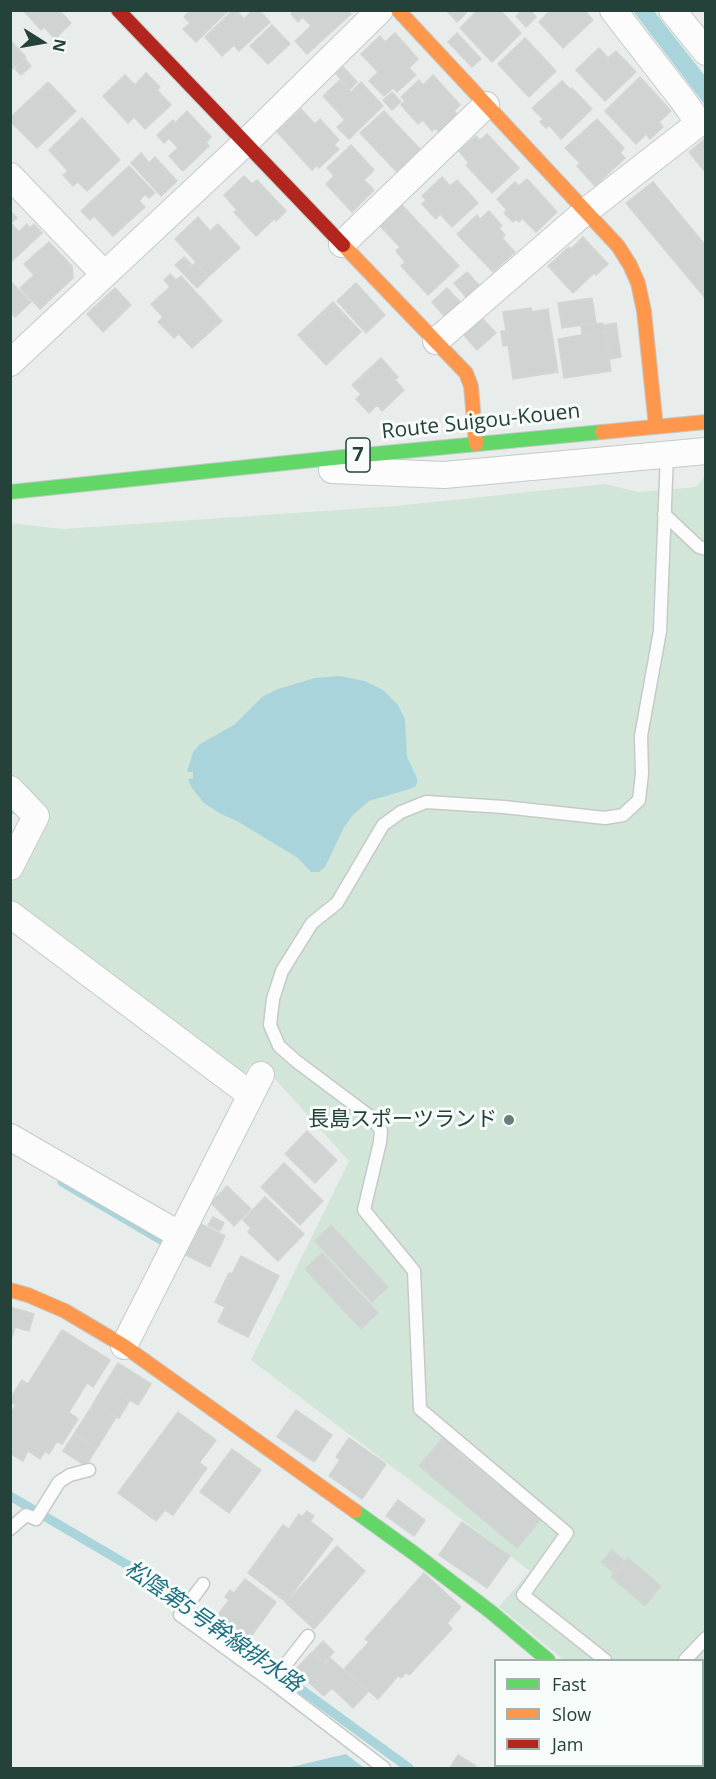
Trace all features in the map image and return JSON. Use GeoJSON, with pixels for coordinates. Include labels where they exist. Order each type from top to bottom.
{"type":"FeatureCollection","features":[{"type":"Feature","properties":{"kind":"street"},"geometry":{"type":"LineString","coordinates":[[118,10],[466,373],[471,386],[476,444]]}},
{"type":"Feature","properties":{"kind":"street"},"geometry":{"type":"LineString","coordinates":[[10,363],[244,144],[380,10]]}},
{"type":"Feature","properties":{"kind":"street"},"geometry":{"type":"LineString","coordinates":[[398,10],[618,246],[630,265],[638,283],[644,311],[656,427]]}},
{"type":"Feature","properties":{"kind":"street"},"geometry":{"type":"LineString","coordinates":[[436,340],[586,211],[699,123],[612,10]]}},
{"type":"Feature","properties":{"kind":"street"},"geometry":{"type":"LineString","coordinates":[[672,10],[705,52]]}},
{"type":"Feature","properties":{"kind":"street"},"geometry":{"type":"LineString","coordinates":[[342,244],[486,105]]}},
{"type":"Feature","properties":{"kind":"street"},"geometry":{"type":"LineString","coordinates":[[10,176],[104,274]]}},
{"type":"Feature","properties":{"kind":"street","name":"Route Suigou-Kouen"},"geometry":{"type":"LineString","coordinates":[[10,492],[705,422]]}},
{"type":"Feature","properties":{"kind":"street"},"geometry":{"type":"LineString","coordinates":[[259,467],[444,475],[705,451]]}},
{"type":"Feature","properties":{"kind":"street"},"geometry":{"type":"LineString","coordinates":[[10,789],[36,816],[10,867]]}},
{"type":"Feature","properties":{"kind":"street"},"geometry":{"type":"LineString","coordinates":[[10,914],[256,1085],[124,1346]]}},
{"type":"Feature","properties":{"kind":"street"},"geometry":{"type":"LineString","coordinates":[[10,1137],[180,1234]]}},
{"type":"Feature","properties":{"kind":"street"},"geometry":{"type":"LineString","coordinates":[[10,1290],[65,1311],[124,1346],[415,1554],[491,1612],[547,1659]]}},
{"type":"Feature","properties":{"kind":"lane"},"geometry":{"type":"LineString","coordinates":[[604,1659],[523,1595],[567,1533],[420,1409],[414,1271],[364,1210],[381,1130],[372,1118],[279,1046],[270,1025],[273,999],[282,971],[312,923],[337,903],[382,825],[401,812],[426,801],[605,818],[623,815],[639,800],[642,774],[641,736],[660,631],[667,454]]}},
{"type":"Feature","properties":{"kind":"lane"},"geometry":{"type":"LineString","coordinates":[[664,514],[699,547],[705,549]]}},
{"type":"Feature","properties":{"kind":"lane"},"geometry":{"type":"LineString","coordinates":[[10,1529],[26,1515],[36,1519],[59,1482],[70,1475],[88,1470]]}},
{"type":"Feature","properties":{"kind":"lane"},"geometry":{"type":"LineString","coordinates":[[203,1584],[180,1615],[274,1679],[384,1768]]}},
{"type":"Feature","properties":{"kind":"lane"},"geometry":{"type":"LineString","coordinates":[[274,1679],[308,1636]]}},
{"type":"Feature","properties":{"kind":"lane"},"geometry":{"type":"LineString","coordinates":[[686,1659],[705,1638]]}},
{"type":"Feature","properties":{"kind":"green space","name":"長島スポーツランド"},"geometry":{"type":"Polygon","coordinates":[[[705,476],[705,1768],[695,1767],[704,1767],[704,1659],[563,1659],[499,1607],[530,1571],[251,1360],[349,1161],[274,1078],[250,1064],[243,1077],[13,905],[10,887],[47,814],[11,775],[11,523],[63,529],[395,506],[605,484],[638,492],[696,487],[705,476]]]}},
{"type":"Feature","properties":{"kind":"water"},"geometry":{"type":"Polygon","coordinates":[[[633,11],[654,11],[705,76],[705,105],[633,11]]]}},
{"type":"Feature","properties":{"kind":"water"},"geometry":{"type":"Polygon","coordinates":[[[340,676],[365,681],[383,690],[398,705],[405,719],[407,757],[417,783],[415,787],[369,801],[353,815],[344,827],[325,867],[319,872],[311,872],[298,858],[204,803],[188,779],[193,778],[193,772],[187,772],[193,752],[200,744],[234,725],[262,697],[278,689],[315,678],[340,676]]]}},
{"type":"Feature","properties":{"kind":"water"},"geometry":{"type":"Polygon","coordinates":[[[346,1754],[364,1768],[287,1768],[346,1754]]]}},
{"type":"Feature","properties":{"kind":"building"},"geometry":{"type":"Polygon","coordinates":[[[23,10],[61,10],[71,23],[55,39],[44,27],[41,30],[23,10]]]}},
{"type":"Feature","properties":{"kind":"building"},"geometry":{"type":"Polygon","coordinates":[[[191,10],[229,10],[196,42],[183,29],[190,23],[184,17],[191,10]]]}},
{"type":"Feature","properties":{"kind":"building"},"geometry":{"type":"Polygon","coordinates":[[[233,10],[236,10],[244,19],[253,10],[259,10],[270,22],[239,51],[234,45],[222,56],[205,37],[233,10]]]}},
{"type":"Feature","properties":{"kind":"building"},"geometry":{"type":"Polygon","coordinates":[[[294,10],[347,10],[351,14],[307,54],[295,41],[311,26],[303,17],[298,22],[291,14],[294,10]]]}},
{"type":"Feature","properties":{"kind":"building"},"geometry":{"type":"Polygon","coordinates":[[[446,10],[469,10],[457,22],[446,10]]]}},
{"type":"Feature","properties":{"kind":"building"},"geometry":{"type":"Polygon","coordinates":[[[478,10],[500,10],[521,33],[492,62],[460,28],[478,10]]]}},
{"type":"Feature","properties":{"kind":"building"},"geometry":{"type":"Polygon","coordinates":[[[522,10],[530,10],[536,17],[526,27],[516,16],[522,10]]]}},
{"type":"Feature","properties":{"kind":"building"},"geometry":{"type":"Polygon","coordinates":[[[551,10],[587,10],[586,12],[593,20],[563,48],[539,22],[551,10]]]}},
{"type":"Feature","properties":{"kind":"building"},"geometry":{"type":"Polygon","coordinates":[[[272,25],[290,44],[268,64],[250,46],[272,25]]]}},
{"type":"Feature","properties":{"kind":"building"},"geometry":{"type":"Polygon","coordinates":[[[395,33],[418,59],[409,68],[416,75],[397,92],[393,88],[384,96],[369,81],[378,72],[361,54],[380,36],[385,42],[395,33]]]}},
{"type":"Feature","properties":{"kind":"building"},"geometry":{"type":"Polygon","coordinates":[[[457,33],[481,59],[472,67],[448,42],[457,33]]]}},
{"type":"Feature","properties":{"kind":"building"},"geometry":{"type":"Polygon","coordinates":[[[525,38],[556,71],[529,97],[498,64],[525,38]]]}},
{"type":"Feature","properties":{"kind":"building"},"geometry":{"type":"Polygon","coordinates":[[[10,40],[26,57],[10,71],[10,40]]]}},
{"type":"Feature","properties":{"kind":"building"},"geometry":{"type":"Polygon","coordinates":[[[599,48],[608,58],[616,51],[636,72],[605,101],[576,70],[599,48]]]}},
{"type":"Feature","properties":{"kind":"building"},"geometry":{"type":"Polygon","coordinates":[[[25,59],[31,66],[21,75],[15,69],[25,59]]]}},
{"type":"Feature","properties":{"kind":"building"},"geometry":{"type":"Polygon","coordinates":[[[343,67],[357,82],[350,89],[336,74],[343,67]]]}},
{"type":"Feature","properties":{"kind":"building"},"geometry":{"type":"Polygon","coordinates":[[[146,73],[160,87],[157,90],[171,105],[145,129],[134,117],[128,123],[103,96],[125,75],[135,85],[146,73]]]}},
{"type":"Feature","properties":{"kind":"building"},"geometry":{"type":"Polygon","coordinates":[[[433,75],[460,105],[454,111],[458,115],[439,132],[436,128],[432,131],[423,120],[418,124],[401,105],[405,101],[401,97],[419,80],[423,85],[433,75]]]}},
{"type":"Feature","properties":{"kind":"building"},"geometry":{"type":"Polygon","coordinates":[[[640,77],[671,111],[659,122],[663,127],[650,139],[646,134],[636,144],[605,111],[640,77]]]}},
{"type":"Feature","properties":{"kind":"building"},"geometry":{"type":"Polygon","coordinates":[[[340,80],[351,92],[361,82],[383,106],[349,139],[337,127],[345,120],[323,96],[340,80]]]}},
{"type":"Feature","properties":{"kind":"building"},"geometry":{"type":"Polygon","coordinates":[[[562,81],[592,109],[561,139],[549,125],[546,128],[540,122],[543,119],[532,108],[562,81]]]}},
{"type":"Feature","properties":{"kind":"building"},"geometry":{"type":"Polygon","coordinates":[[[48,82],[76,111],[37,148],[10,121],[10,118],[48,82]]]}},
{"type":"Feature","properties":{"kind":"building"},"geometry":{"type":"Polygon","coordinates":[[[392,92],[401,102],[392,110],[383,100],[392,92]]]}},
{"type":"Feature","properties":{"kind":"building"},"geometry":{"type":"Polygon","coordinates":[[[301,109],[315,124],[320,119],[339,140],[334,145],[339,149],[319,168],[317,165],[312,170],[277,132],[301,109]]]}},
{"type":"Feature","properties":{"kind":"building"},"geometry":{"type":"Polygon","coordinates":[[[187,111],[211,137],[206,142],[209,146],[183,171],[169,156],[178,148],[169,138],[164,143],[157,135],[173,120],[175,123],[187,111]]]}},
{"type":"Feature","properties":{"kind":"building"},"geometry":{"type":"Polygon","coordinates":[[[384,111],[421,150],[397,172],[360,133],[384,111]]]}},
{"type":"Feature","properties":{"kind":"building"},"geometry":{"type":"Polygon","coordinates":[[[82,118],[120,160],[87,191],[78,182],[73,186],[63,175],[68,171],[49,150],[82,118]]]}},
{"type":"Feature","properties":{"kind":"building"},"geometry":{"type":"Polygon","coordinates":[[[597,119],[624,148],[620,153],[625,158],[595,186],[577,166],[580,163],[565,148],[597,119]]]}},
{"type":"Feature","properties":{"kind":"building"},"geometry":{"type":"Polygon","coordinates":[[[487,134],[519,168],[492,193],[466,165],[469,163],[459,151],[476,136],[480,140],[487,134]]]}},
{"type":"Feature","properties":{"kind":"building"},"geometry":{"type":"Polygon","coordinates":[[[706,138],[706,173],[689,152],[706,138]]]}},
{"type":"Feature","properties":{"kind":"building"},"geometry":{"type":"Polygon","coordinates":[[[351,145],[374,170],[364,180],[374,190],[352,212],[326,184],[334,176],[327,168],[351,145]]]}},
{"type":"Feature","properties":{"kind":"building"},"geometry":{"type":"Polygon","coordinates":[[[141,153],[149,163],[155,157],[177,181],[161,196],[131,163],[141,153]]]}},
{"type":"Feature","properties":{"kind":"building"},"geometry":{"type":"Polygon","coordinates":[[[129,166],[155,193],[149,198],[145,194],[139,201],[145,207],[113,236],[94,216],[90,220],[81,211],[129,166]]]}},
{"type":"Feature","properties":{"kind":"building"},"geometry":{"type":"Polygon","coordinates":[[[244,176],[252,184],[257,180],[286,211],[256,236],[234,212],[237,210],[224,195],[244,176]]]}},
{"type":"Feature","properties":{"kind":"building"},"geometry":{"type":"Polygon","coordinates":[[[442,177],[450,186],[457,180],[478,203],[452,227],[440,214],[436,219],[422,204],[426,200],[422,196],[442,177]]]}},
{"type":"Feature","properties":{"kind":"building"},"geometry":{"type":"Polygon","coordinates":[[[527,179],[557,212],[536,232],[522,218],[519,222],[516,219],[513,222],[504,213],[507,210],[497,199],[515,182],[519,186],[527,179]]]}},
{"type":"Feature","properties":{"kind":"building"},"geometry":{"type":"Polygon","coordinates":[[[653,182],[706,246],[706,299],[626,203],[653,182]]]}},
{"type":"Feature","properties":{"kind":"building"},"geometry":{"type":"Polygon","coordinates":[[[402,205],[459,266],[428,295],[401,266],[405,262],[396,251],[400,247],[380,226],[402,205]]]}},
{"type":"Feature","properties":{"kind":"building"},"geometry":{"type":"Polygon","coordinates":[[[10,211],[17,218],[11,223],[19,232],[27,224],[30,228],[34,224],[42,233],[10,263],[10,211]]]}},
{"type":"Feature","properties":{"kind":"building"},"geometry":{"type":"Polygon","coordinates":[[[489,211],[502,226],[499,228],[505,235],[502,238],[515,252],[493,272],[457,234],[477,215],[480,219],[489,211]]]}},
{"type":"Feature","properties":{"kind":"building"},"geometry":{"type":"Polygon","coordinates":[[[198,217],[210,231],[218,224],[240,248],[209,276],[175,239],[198,217]]]}},
{"type":"Feature","properties":{"kind":"building"},"geometry":{"type":"Polygon","coordinates":[[[583,237],[608,264],[596,275],[571,249],[583,237]]]}},
{"type":"Feature","properties":{"kind":"building"},"geometry":{"type":"Polygon","coordinates":[[[49,242],[72,266],[73,278],[40,309],[20,288],[34,275],[24,264],[49,242]]]}},
{"type":"Feature","properties":{"kind":"building"},"geometry":{"type":"Polygon","coordinates":[[[569,247],[594,273],[573,293],[548,266],[569,247]]]}},
{"type":"Feature","properties":{"kind":"building"},"geometry":{"type":"Polygon","coordinates":[[[184,257],[191,264],[183,273],[175,265],[184,257]]]}},
{"type":"Feature","properties":{"kind":"building"},"geometry":{"type":"Polygon","coordinates":[[[195,263],[208,277],[197,288],[183,273],[195,263]]]}},
{"type":"Feature","properties":{"kind":"building"},"geometry":{"type":"Polygon","coordinates":[[[467,272],[480,286],[467,298],[454,283],[467,272]]]}},
{"type":"Feature","properties":{"kind":"building"},"geometry":{"type":"Polygon","coordinates":[[[170,274],[176,280],[181,276],[222,321],[192,348],[179,334],[174,338],[158,322],[163,317],[151,304],[170,287],[164,280],[170,274]]]}},
{"type":"Feature","properties":{"kind":"building"},"geometry":{"type":"Polygon","coordinates":[[[10,281],[31,302],[15,317],[10,312],[10,281]]]}},
{"type":"Feature","properties":{"kind":"building"},"geometry":{"type":"Polygon","coordinates":[[[356,283],[385,315],[366,333],[337,301],[356,283]]]}},
{"type":"Feature","properties":{"kind":"building"},"geometry":{"type":"Polygon","coordinates":[[[115,288],[131,305],[103,332],[87,314],[115,288]]]}},
{"type":"Feature","properties":{"kind":"building"},"geometry":{"type":"Polygon","coordinates":[[[447,288],[461,303],[446,318],[432,302],[447,288]]]}},
{"type":"Feature","properties":{"kind":"building"},"geometry":{"type":"Polygon","coordinates":[[[592,298],[596,323],[562,328],[558,303],[592,298]]]}},
{"type":"Feature","properties":{"kind":"building"},"geometry":{"type":"Polygon","coordinates":[[[333,302],[361,332],[326,365],[298,335],[333,302]]]}},
{"type":"Feature","properties":{"kind":"building"},"geometry":{"type":"Polygon","coordinates":[[[531,308],[532,312],[548,309],[558,372],[513,379],[508,345],[503,346],[501,331],[506,331],[503,312],[531,308]]]}},
{"type":"Feature","properties":{"kind":"building"},"geometry":{"type":"Polygon","coordinates":[[[481,317],[496,333],[477,350],[463,334],[481,317]]]}},
{"type":"Feature","properties":{"kind":"building"},"geometry":{"type":"Polygon","coordinates":[[[603,323],[605,331],[582,334],[581,326],[603,323]]]}},
{"type":"Feature","properties":{"kind":"building"},"geometry":{"type":"Polygon","coordinates":[[[616,323],[621,357],[610,359],[605,325],[616,323]]]}},
{"type":"Feature","properties":{"kind":"building"},"geometry":{"type":"Polygon","coordinates":[[[605,331],[611,371],[564,378],[558,339],[605,331]]]}},
{"type":"Feature","properties":{"kind":"building"},"geometry":{"type":"Polygon","coordinates":[[[381,358],[398,377],[395,380],[404,390],[382,411],[377,405],[369,413],[356,399],[361,394],[352,385],[381,358]]]}},
{"type":"Feature","properties":{"kind":"building"},"geometry":{"type":"Polygon","coordinates":[[[307,1131],[337,1160],[315,1183],[285,1154],[307,1131]]]}},
{"type":"Feature","properties":{"kind":"building"},"geometry":{"type":"Polygon","coordinates":[[[284,1163],[323,1201],[300,1225],[261,1187],[284,1163]]]}},
{"type":"Feature","properties":{"kind":"building"},"geometry":{"type":"Polygon","coordinates":[[[227,1186],[251,1209],[234,1226],[211,1203],[227,1186]]]}},
{"type":"Feature","properties":{"kind":"building"},"geometry":{"type":"Polygon","coordinates":[[[265,1197],[304,1234],[278,1261],[248,1232],[251,1228],[243,1220],[265,1197]]]}},
{"type":"Feature","properties":{"kind":"building"},"geometry":{"type":"Polygon","coordinates":[[[213,1217],[224,1223],[220,1231],[208,1225],[213,1217]]]}},
{"type":"Feature","properties":{"kind":"building"},"geometry":{"type":"Polygon","coordinates":[[[201,1224],[225,1236],[210,1267],[186,1255],[201,1224]]]}},
{"type":"Feature","properties":{"kind":"building"},"geometry":{"type":"Polygon","coordinates":[[[331,1225],[388,1287],[372,1302],[315,1241],[331,1225]]]}},
{"type":"Feature","properties":{"kind":"building"},"geometry":{"type":"Polygon","coordinates":[[[322,1253],[378,1313],[361,1329],[305,1269],[322,1253]]]}},
{"type":"Feature","properties":{"kind":"building"},"geometry":{"type":"Polygon","coordinates":[[[241,1256],[279,1276],[248,1337],[218,1322],[225,1307],[215,1302],[229,1273],[232,1274],[241,1256]]]}},
{"type":"Feature","properties":{"kind":"building"},"geometry":{"type":"Polygon","coordinates":[[[10,1307],[34,1314],[29,1331],[15,1327],[10,1337],[10,1307]]]}},
{"type":"Feature","properties":{"kind":"building"},"geometry":{"type":"Polygon","coordinates":[[[62,1330],[110,1360],[93,1387],[87,1383],[69,1412],[78,1419],[62,1444],[57,1441],[49,1454],[45,1451],[40,1459],[28,1451],[23,1461],[10,1453],[10,1413],[16,1405],[10,1402],[10,1399],[22,1380],[28,1384],[62,1330]]]}},
{"type":"Feature","properties":{"kind":"building"},"geometry":{"type":"Polygon","coordinates":[[[118,1363],[151,1384],[138,1405],[105,1384],[118,1363]]]}},
{"type":"Feature","properties":{"kind":"building"},"geometry":{"type":"Polygon","coordinates":[[[105,1384],[130,1400],[119,1418],[94,1402],[105,1384]]]}},
{"type":"Feature","properties":{"kind":"building"},"geometry":{"type":"Polygon","coordinates":[[[94,1403],[116,1417],[97,1448],[74,1434],[94,1403]]]}},
{"type":"Feature","properties":{"kind":"building"},"geometry":{"type":"Polygon","coordinates":[[[296,1410],[332,1435],[314,1462],[277,1437],[296,1410]]]}},
{"type":"Feature","properties":{"kind":"building"},"geometry":{"type":"Polygon","coordinates":[[[178,1412],[216,1440],[199,1463],[207,1468],[173,1515],[165,1510],[156,1521],[118,1493],[178,1412]]]}},
{"type":"Feature","properties":{"kind":"building"},"geometry":{"type":"Polygon","coordinates":[[[74,1434],[96,1449],[86,1466],[63,1451],[74,1434]]]}},
{"type":"Feature","properties":{"kind":"building"},"geometry":{"type":"Polygon","coordinates":[[[445,1435],[459,1447],[456,1451],[499,1487],[502,1484],[542,1518],[517,1548],[419,1466],[445,1435]]]}},
{"type":"Feature","properties":{"kind":"building"},"geometry":{"type":"Polygon","coordinates":[[[349,1438],[386,1464],[362,1499],[329,1476],[340,1460],[336,1457],[349,1438]]]}},
{"type":"Feature","properties":{"kind":"building"},"geometry":{"type":"Polygon","coordinates":[[[232,1449],[261,1470],[229,1513],[200,1492],[232,1449]]]}},
{"type":"Feature","properties":{"kind":"building"},"geometry":{"type":"Polygon","coordinates":[[[398,1500],[425,1520],[414,1536],[386,1516],[398,1500]]]}},
{"type":"Feature","properties":{"kind":"building"},"geometry":{"type":"Polygon","coordinates":[[[307,1511],[314,1516],[310,1521],[333,1539],[286,1602],[248,1573],[283,1525],[289,1529],[299,1514],[302,1517],[307,1511]]]}},
{"type":"Feature","properties":{"kind":"building"},"geometry":{"type":"Polygon","coordinates":[[[462,1522],[510,1556],[487,1588],[439,1555],[462,1522]]]}},
{"type":"Feature","properties":{"kind":"building"},"geometry":{"type":"Polygon","coordinates":[[[337,1546],[365,1571],[314,1629],[286,1603],[337,1546]]]}},
{"type":"Feature","properties":{"kind":"building"},"geometry":{"type":"Polygon","coordinates":[[[612,1550],[624,1561],[614,1573],[601,1562],[612,1550]]]}},
{"type":"Feature","properties":{"kind":"building"},"geometry":{"type":"Polygon","coordinates":[[[628,1558],[661,1586],[645,1606],[611,1577],[628,1558]]]}},
{"type":"Feature","properties":{"kind":"building"},"geometry":{"type":"Polygon","coordinates":[[[424,1573],[461,1607],[447,1623],[452,1629],[409,1675],[406,1672],[401,1678],[398,1676],[378,1699],[344,1669],[369,1642],[365,1639],[424,1573]]]}},
{"type":"Feature","properties":{"kind":"building"},"geometry":{"type":"Polygon","coordinates":[[[245,1579],[276,1602],[250,1638],[218,1615],[229,1600],[225,1597],[230,1590],[234,1593],[245,1579]]]}},
{"type":"Feature","properties":{"kind":"building"},"geometry":{"type":"Polygon","coordinates":[[[323,1641],[334,1652],[324,1662],[313,1652],[323,1641]]]}},
{"type":"Feature","properties":{"kind":"building"},"geometry":{"type":"Polygon","coordinates":[[[312,1652],[325,1664],[330,1658],[368,1692],[353,1708],[332,1688],[324,1696],[295,1670],[312,1652]]]}},
{"type":"Feature","properties":{"kind":"building"},"geometry":{"type":"Polygon","coordinates":[[[706,1721],[706,1757],[704,1756],[704,1722],[706,1721]]]}},
{"type":"Feature","properties":{"kind":"building"},"geometry":{"type":"Polygon","coordinates":[[[458,1755],[476,1766],[475,1768],[450,1768],[458,1755]]]}},
{"type":"Feature","properties":{"kind":"waterway"},"geometry":{"type":"LineString","coordinates":[[62,1182],[163,1241]]}},
{"type":"Feature","properties":{"kind":"waterway","name":"松陰第5号幹線排水路"},"geometry":{"type":"LineString","coordinates":[[10,1496],[143,1574],[409,1768]]}},
{"type":"Feature","properties":{"kind":"traffic: fast"},"geometry":{"type":"LineString","coordinates":[[10,492],[602,432]]}},
{"type":"Feature","properties":{"kind":"traffic: fast"},"geometry":{"type":"LineString","coordinates":[[355,1511],[491,1612],[547,1659]]}},
{"type":"Feature","properties":{"kind":"traffic: slow"},"geometry":{"type":"LineString","coordinates":[[398,10],[618,246],[630,265],[638,283],[644,311],[656,427]]}},
{"type":"Feature","properties":{"kind":"traffic: slow"},"geometry":{"type":"LineString","coordinates":[[343,245],[466,373],[471,386],[476,444]]}},
{"type":"Feature","properties":{"kind":"traffic: slow"},"geometry":{"type":"LineString","coordinates":[[602,432],[706,422]]}},
{"type":"Feature","properties":{"kind":"traffic: slow"},"geometry":{"type":"LineString","coordinates":[[10,1290],[65,1311],[124,1346],[355,1511]]}},
{"type":"Feature","properties":{"kind":"traffic: jam"},"geometry":{"type":"LineString","coordinates":[[118,10],[343,245]]}},
{"type":"Feature","properties":{"kind":"place","name":"長島スポーツランド"},"geometry":{"type":"Point","coordinates":[509,1120]}}]}
